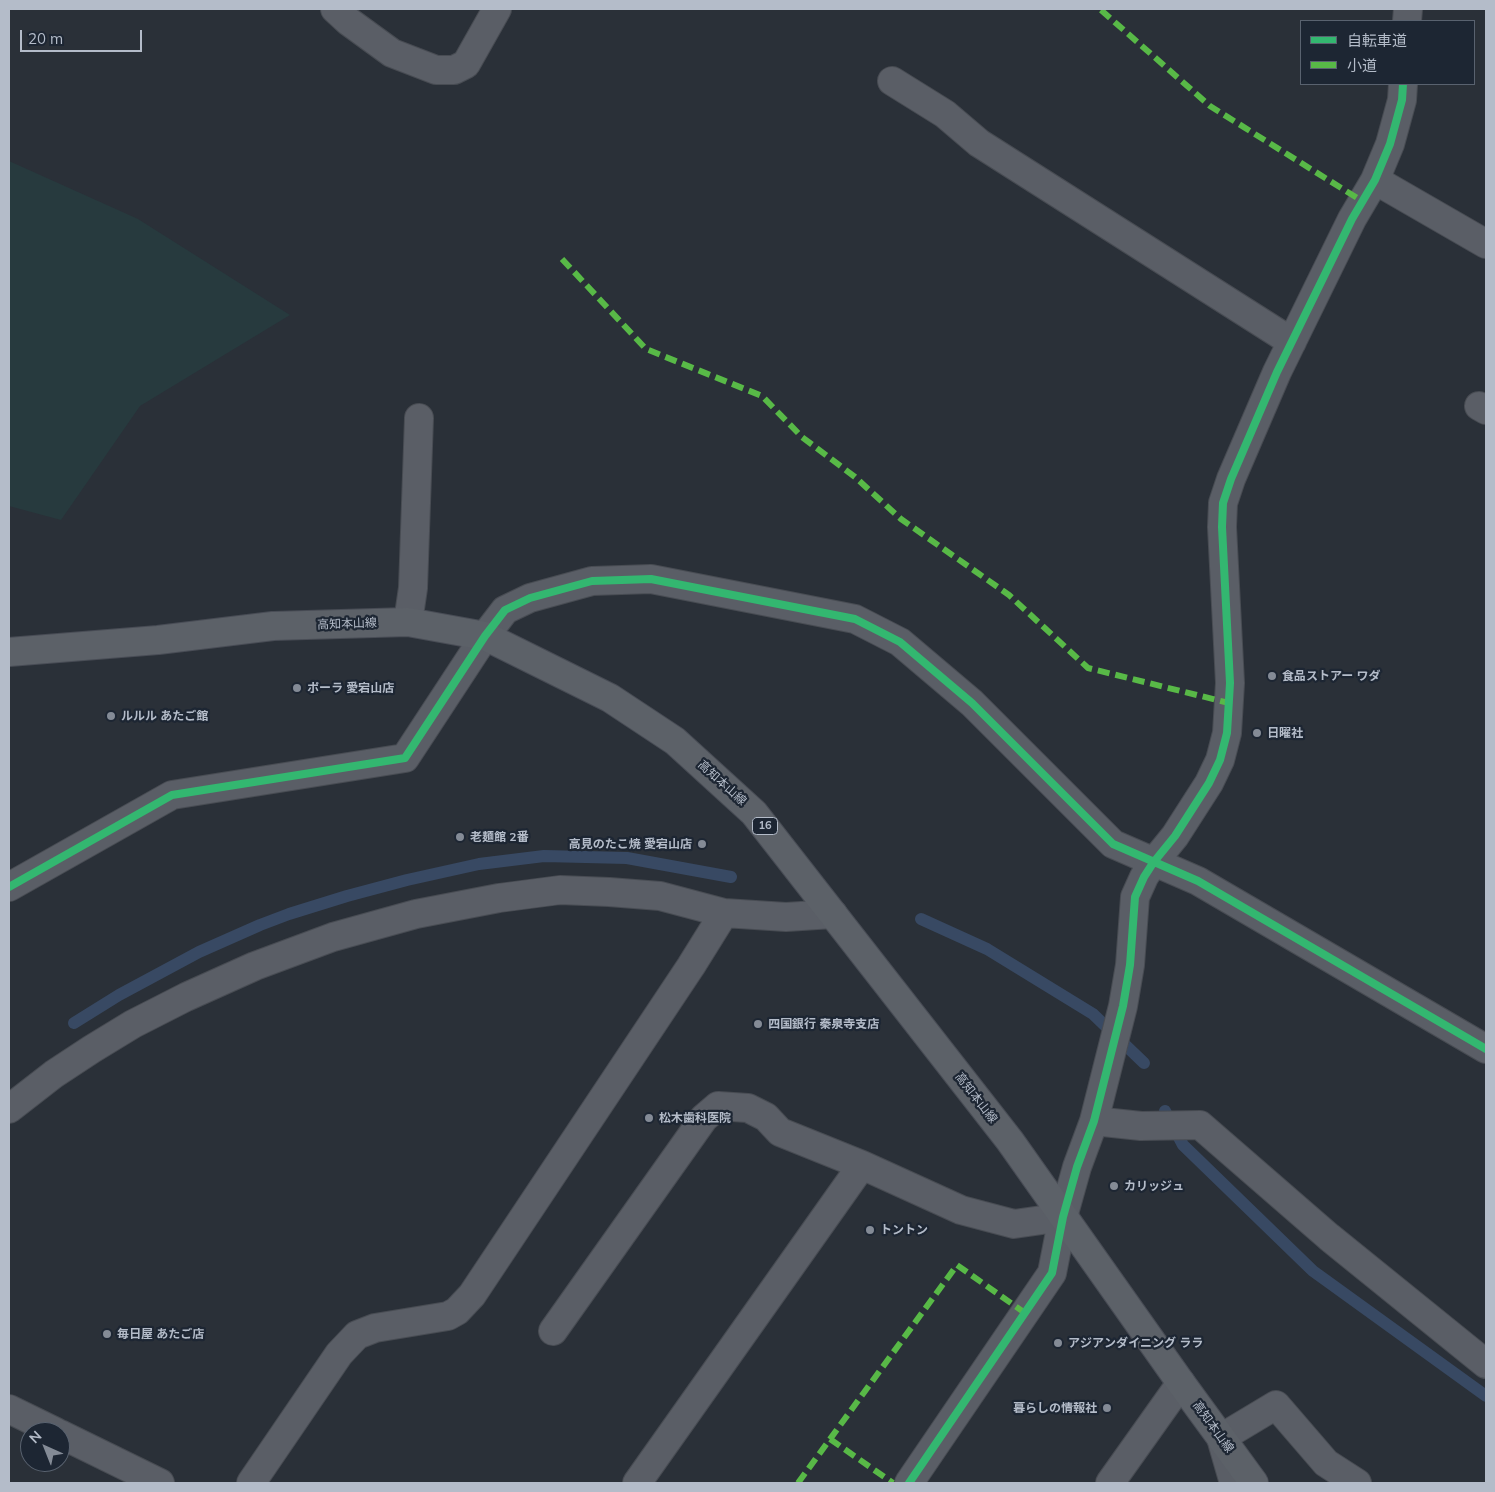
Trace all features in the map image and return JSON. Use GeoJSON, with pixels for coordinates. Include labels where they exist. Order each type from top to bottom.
{"type":"FeatureCollection","features":[{"type":"Feature","properties":{"kind":"main road","name":"高知本山線"},"geometry":{"type":"LineString","coordinates":[[9,652],[158,640],[273,626],[408,622],[485,636],[610,698],[675,741],[754,813],[833,914],[1010,1141],[1181,1384],[1254,1483]]}},
{"type":"Feature","properties":{"kind":"street"},"geometry":{"type":"LineString","coordinates":[[335,9],[348,21],[392,53],[436,70],[454,70],[466,64],[497,9]]}},
{"type":"Feature","properties":{"kind":"street"},"geometry":{"type":"LineString","coordinates":[[892,80],[945,114],[978,143],[1292,342]]}},
{"type":"Feature","properties":{"kind":"street"},"geometry":{"type":"LineString","coordinates":[[909,1483],[1052,1272],[1063,1217],[1077,1167],[1094,1121],[1122,1006],[1130,965],[1135,897],[1153,862],[1175,836],[1209,783],[1220,760],[1227,733],[1230,683],[1222,527],[1223,503],[1234,470],[1292,342],[1352,219],[1375,180],[1390,144],[1402,100],[1403,85]]}},
{"type":"Feature","properties":{"kind":"street"},"geometry":{"type":"LineString","coordinates":[[1375,180],[1486,242]]}},
{"type":"Feature","properties":{"kind":"street"},"geometry":{"type":"LineString","coordinates":[[408,622],[413,588],[419,418]]}},
{"type":"Feature","properties":{"kind":"street"},"geometry":{"type":"LineString","coordinates":[[9,887],[172,795],[405,758],[485,636],[505,610],[530,598],[592,581],[651,579],[855,619],[900,642],[972,703],[1113,844],[1198,881],[1486,1049]]}},
{"type":"Feature","properties":{"kind":"street"},"geometry":{"type":"LineString","coordinates":[[9,1109],[54,1074],[92,1048],[133,1024],[186,997],[256,966],[316,944],[407,917],[499,898],[560,890],[660,896],[724,913],[786,917],[833,914]]}},
{"type":"Feature","properties":{"kind":"street"},"geometry":{"type":"LineString","coordinates":[[251,1483],[338,1354],[357,1335],[375,1328],[448,1316],[457,1311],[472,1294],[691,966],[724,913]]}},
{"type":"Feature","properties":{"kind":"street"},"geometry":{"type":"LineString","coordinates":[[553,1331],[704,1118],[718,1106],[748,1108],[766,1117],[780,1132],[862,1165],[961,1210],[1014,1224],[1063,1217]]}},
{"type":"Feature","properties":{"kind":"street"},"geometry":{"type":"LineString","coordinates":[[1094,1121],[1150,1126],[1200,1125],[1329,1237],[1486,1364]]}},
{"type":"Feature","properties":{"kind":"street"},"geometry":{"type":"LineString","coordinates":[[637,1483],[862,1165]]}},
{"type":"Feature","properties":{"kind":"street"},"geometry":{"type":"LineString","coordinates":[[1110,1483],[1181,1384]]}},
{"type":"Feature","properties":{"kind":"street"},"geometry":{"type":"LineString","coordinates":[[1234,1483],[1221,1438],[1276,1404],[1326,1463],[1356,1483]]}},
{"type":"Feature","properties":{"kind":"street"},"geometry":{"type":"LineString","coordinates":[[9,1409],[36,1422]]}},
{"type":"Feature","properties":{"kind":"street"},"geometry":{"type":"LineString","coordinates":[[70,1441],[118,1474],[160,1483]]}},
{"type":"Feature","properties":{"kind":"green space"},"geometry":{"type":"Polygon","coordinates":[[[9,161],[138,219],[290,315],[140,406],[61,520],[9,506],[9,161]]]}},
{"type":"Feature","properties":{"kind":"waterway"},"geometry":{"type":"LineString","coordinates":[[74,1023],[119,995],[199,952],[260,925],[347,896],[407,880],[479,864],[544,856],[627,858],[731,877]]}},
{"type":"Feature","properties":{"kind":"waterway"},"geometry":{"type":"LineString","coordinates":[[921,919],[987,949],[1093,1014],[1144,1063]]}},
{"type":"Feature","properties":{"kind":"waterway"},"geometry":{"type":"LineString","coordinates":[[1165,1111],[1183,1145],[1313,1271],[1486,1396]]}},
{"type":"Feature","properties":{"kind":"marked path"},"geometry":{"type":"LineString","coordinates":[[1101,10],[1210,106],[1362,201]]}},
{"type":"Feature","properties":{"kind":"marked path"},"geometry":{"type":"LineString","coordinates":[[562,259],[646,349],[762,396],[802,437],[855,477],[901,519],[1009,595],[1088,668],[1229,703]]}},
{"type":"Feature","properties":{"kind":"marked path"},"geometry":{"type":"LineString","coordinates":[[798,1483],[957,1265],[1025,1313]]}},
{"type":"Feature","properties":{"kind":"marked path"},"geometry":{"type":"LineString","coordinates":[[830,1439],[893,1483]]}},
{"type":"Feature","properties":{"kind":"cycle path"},"geometry":{"type":"LineString","coordinates":[[909,1483],[1052,1273],[1063,1217],[1077,1167],[1094,1121],[1123,1006],[1130,965],[1135,897],[1153,863],[1175,836],[1209,783],[1220,760],[1227,733],[1230,683],[1222,527],[1223,503],[1231,479],[1277,372],[1352,219],[1375,180],[1390,144],[1402,100],[1403,85]]}},
{"type":"Feature","properties":{"kind":"cycle path"},"geometry":{"type":"LineString","coordinates":[[9,887],[172,795],[405,758],[485,636],[505,610],[530,598],[592,581],[651,579],[855,619],[900,642],[972,703],[1113,844],[1198,881],[1486,1049]]}},
{"type":"Feature","properties":{"kind":"place","name":"食品ストアー ワダ"},"geometry":{"type":"Point","coordinates":[1272,676]}},
{"type":"Feature","properties":{"kind":"place","name":"ポーラ 愛宕山店"},"geometry":{"type":"Point","coordinates":[297,688]}},
{"type":"Feature","properties":{"kind":"place","name":"ルルル あたご館"},"geometry":{"type":"Point","coordinates":[111,716]}},
{"type":"Feature","properties":{"kind":"place","name":"日曜社"},"geometry":{"type":"Point","coordinates":[1257,733]}},
{"type":"Feature","properties":{"kind":"place","name":"老麺館 2番"},"geometry":{"type":"Point","coordinates":[460,837]}},
{"type":"Feature","properties":{"kind":"place","name":"高見のたこ焼 愛宕山店"},"geometry":{"type":"Point","coordinates":[702,844]}},
{"type":"Feature","properties":{"kind":"place","name":"四国銀行 秦泉寺支店"},"geometry":{"type":"Point","coordinates":[758,1024]}},
{"type":"Feature","properties":{"kind":"place","name":"松木歯科医院"},"geometry":{"type":"Point","coordinates":[649,1118]}},
{"type":"Feature","properties":{"kind":"place","name":"カリッジュ"},"geometry":{"type":"Point","coordinates":[1114,1186]}},
{"type":"Feature","properties":{"kind":"place","name":"トントン"},"geometry":{"type":"Point","coordinates":[870,1230]}},
{"type":"Feature","properties":{"kind":"place","name":"毎日屋 あたご店"},"geometry":{"type":"Point","coordinates":[107,1334]}},
{"type":"Feature","properties":{"kind":"place","name":"アジアンダイニング ララ"},"geometry":{"type":"Point","coordinates":[1058,1343]}},
{"type":"Feature","properties":{"kind":"place","name":"暮らしの情報社"},"geometry":{"type":"Point","coordinates":[1107,1408]}}]}
